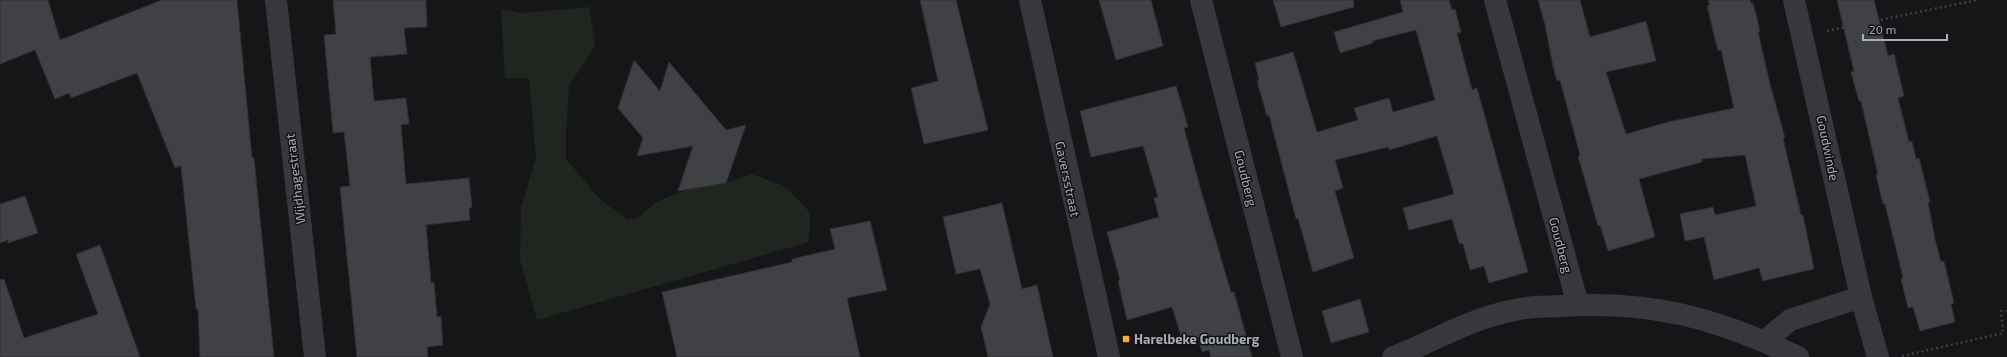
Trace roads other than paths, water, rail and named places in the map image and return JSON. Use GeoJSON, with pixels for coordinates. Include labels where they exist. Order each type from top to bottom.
{"type":"FeatureCollection","features":[{"type":"Feature","properties":{"kind":"street","name":"Wijdhagestraat"},"geometry":{"type":"LineString","coordinates":[[276,0],[315,357]]}},
{"type":"Feature","properties":{"kind":"street","name":"Gaversstraat"},"geometry":{"type":"LineString","coordinates":[[1030,0],[1084,254],[1109,357]]}},
{"type":"Feature","properties":{"kind":"street","name":"Goudberg"},"geometry":{"type":"LineString","coordinates":[[1201,0],[1292,357]]}},
{"type":"Feature","properties":{"kind":"street","name":"Goudberg"},"geometry":{"type":"LineString","coordinates":[[1495,0],[1578,305]]}},
{"type":"Feature","properties":{"kind":"street","name":"Goudwinde"},"geometry":{"type":"LineString","coordinates":[[1794,0],[1861,297],[1878,357]]}},
{"type":"Feature","properties":{"kind":"street"},"geometry":{"type":"LineString","coordinates":[[1765,341],[1790,320],[1861,297]]}},
{"type":"Feature","properties":{"kind":"street"},"geometry":{"type":"LineString","coordinates":[[1393,357],[1472,322],[1517,309],[1578,305],[1618,305],[1671,311],[1717,323],[1765,341],[1798,357]]}},
{"type":"Feature","properties":{"kind":"place","name":"Harelbeke Goudberg"},"geometry":{"type":"Point","coordinates":[1126,339]}}]}
